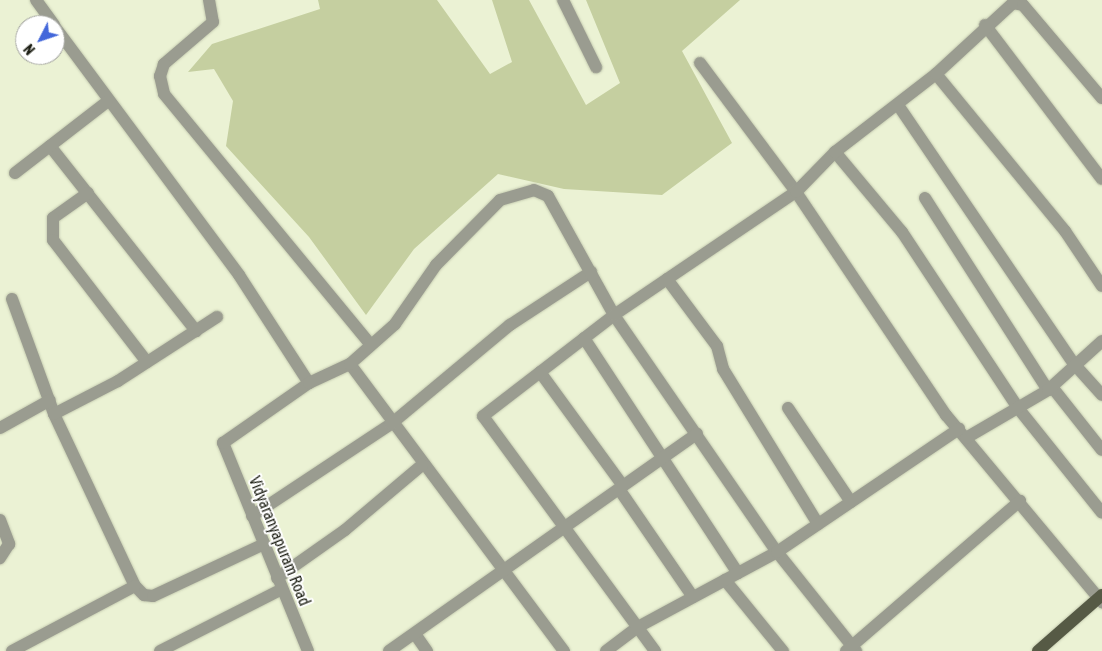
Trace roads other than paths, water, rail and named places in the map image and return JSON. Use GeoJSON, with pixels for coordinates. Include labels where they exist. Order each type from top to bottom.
{"type":"FeatureCollection","features":[{"type":"Feature","properties":{"kind":"main road"},"geometry":{"type":"LineString","coordinates":[[1038,651],[1101,599]]}},
{"type":"Feature","properties":{"kind":"street"},"geometry":{"type":"LineString","coordinates":[[36,0],[46,15]]}},
{"type":"Feature","properties":{"kind":"street"},"geometry":{"type":"LineString","coordinates":[[209,0],[213,22],[164,64],[160,76],[164,94],[371,345]]}},
{"type":"Feature","properties":{"kind":"street"},"geometry":{"type":"LineString","coordinates":[[563,0],[596,67]]}},
{"type":"Feature","properties":{"kind":"street"},"geometry":{"type":"LineString","coordinates":[[655,651],[562,529],[483,416],[614,315],[796,192],[835,152],[936,74],[985,25],[1014,1],[1023,5],[1102,98]]}},
{"type":"Feature","properties":{"kind":"street"},"geometry":{"type":"LineString","coordinates":[[985,25],[1102,179]]}},
{"type":"Feature","properties":{"kind":"street"},"geometry":{"type":"LineString","coordinates":[[65,42],[107,102],[239,275],[309,383],[350,364],[395,324],[436,265],[500,200],[521,192],[534,190],[548,196],[592,272],[614,315],[777,552],[851,649],[1020,501]]}},
{"type":"Feature","properties":{"kind":"street"},"geometry":{"type":"LineString","coordinates":[[700,63],[796,192],[962,434],[1101,599]]}},
{"type":"Feature","properties":{"kind":"street"},"geometry":{"type":"LineString","coordinates":[[936,74],[1065,231],[1102,286]]}},
{"type":"Feature","properties":{"kind":"street"},"geometry":{"type":"LineString","coordinates":[[15,173],[107,102]]}},
{"type":"Feature","properties":{"kind":"street"},"geometry":{"type":"LineString","coordinates":[[898,105],[991,236],[1075,366],[1102,395]]}},
{"type":"Feature","properties":{"kind":"street"},"geometry":{"type":"LineString","coordinates":[[50,146],[196,331]]}},
{"type":"Feature","properties":{"kind":"street"},"geometry":{"type":"LineString","coordinates":[[835,152],[902,232],[1018,408],[1102,513]]}},
{"type":"Feature","properties":{"kind":"street"},"geometry":{"type":"LineString","coordinates":[[88,193],[53,218],[53,240],[147,362]]}},
{"type":"Feature","properties":{"kind":"street"},"geometry":{"type":"LineString","coordinates":[[925,198],[1050,389],[1102,450]]}},
{"type":"Feature","properties":{"kind":"street"},"geometry":{"type":"LineString","coordinates":[[252,516],[391,424],[510,325],[592,272]]}},
{"type":"Feature","properties":{"kind":"street"},"geometry":{"type":"LineString","coordinates":[[667,279],[717,346],[723,369],[818,524]]}},
{"type":"Feature","properties":{"kind":"street"},"geometry":{"type":"LineString","coordinates":[[12,299],[54,414],[135,586],[144,595],[153,596],[264,544]]}},
{"type":"Feature","properties":{"kind":"street"},"geometry":{"type":"LineString","coordinates":[[54,414],[147,362],[217,317]]}},
{"type":"Feature","properties":{"kind":"street"},"geometry":{"type":"LineString","coordinates":[[584,338],[662,459],[727,551],[738,573]]}},
{"type":"Feature","properties":{"kind":"street"},"geometry":{"type":"LineString","coordinates":[[606,651],[636,628],[777,552],[851,502],[962,434],[1018,408],[1050,389],[1102,341]]}},
{"type":"Feature","properties":{"kind":"street"},"geometry":{"type":"LineString","coordinates":[[350,364],[391,424],[564,651]]}},
{"type":"Feature","properties":{"kind":"street"},"geometry":{"type":"LineString","coordinates":[[540,372],[621,488],[693,597]]}},
{"type":"Feature","properties":{"kind":"street","name":"Vidyaranyapuram Road"},"geometry":{"type":"LineString","coordinates":[[308,651],[223,443],[309,383]]}},
{"type":"Feature","properties":{"kind":"street"},"geometry":{"type":"LineString","coordinates":[[0,428],[50,400]]}},
{"type":"Feature","properties":{"kind":"street"},"geometry":{"type":"LineString","coordinates":[[788,408],[851,502]]}},
{"type":"Feature","properties":{"kind":"street"},"geometry":{"type":"LineString","coordinates":[[389,651],[697,434]]}},
{"type":"Feature","properties":{"kind":"street"},"geometry":{"type":"LineString","coordinates":[[160,651],[280,583],[422,465]]}},
{"type":"Feature","properties":{"kind":"street"},"geometry":{"type":"LineString","coordinates":[[0,520],[9,544],[0,558]]}},
{"type":"Feature","properties":{"kind":"street"},"geometry":{"type":"LineString","coordinates":[[725,580],[783,651]]}},
{"type":"Feature","properties":{"kind":"street"},"geometry":{"type":"LineString","coordinates":[[12,651],[135,586]]}},
{"type":"Feature","properties":{"kind":"street"},"geometry":{"type":"LineString","coordinates":[[415,634],[427,651]]}}]}
